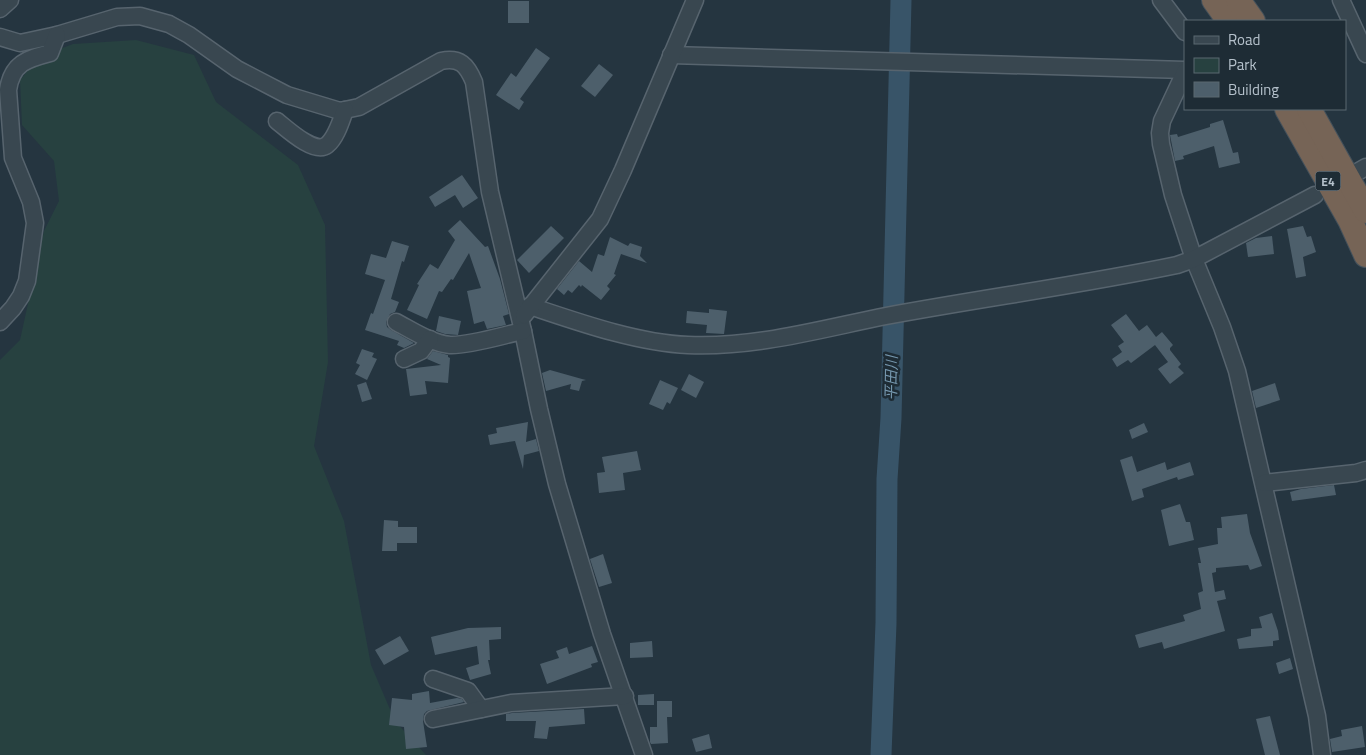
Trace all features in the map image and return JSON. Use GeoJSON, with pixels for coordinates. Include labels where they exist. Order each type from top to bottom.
{"type":"FeatureCollection","features":[{"type":"Feature","properties":{"kind":"highway"},"geometry":{"type":"LineString","coordinates":[[1214,0],[1228,20]]}},
{"type":"Feature","properties":{"kind":"highway"},"geometry":{"type":"LineString","coordinates":[[1238,0],[1252,20]]}},
{"type":"Feature","properties":{"kind":"highway","name":"E4"},"geometry":{"type":"LineString","coordinates":[[1288,110],[1342,205],[1366,255]]}},
{"type":"Feature","properties":{"kind":"highway","name":"E4"},"geometry":{"type":"LineString","coordinates":[[1310,110],[1366,210]]}},
{"type":"Feature","properties":{"kind":"street"},"geometry":{"type":"LineString","coordinates":[[0,9],[10,0]]}},
{"type":"Feature","properties":{"kind":"street"},"geometry":{"type":"LineString","coordinates":[[522,326],[530,306],[600,218],[623,170],[695,0]]}},
{"type":"Feature","properties":{"kind":"street"},"geometry":{"type":"LineString","coordinates":[[1161,0],[1184,31]]}},
{"type":"Feature","properties":{"kind":"street"},"geometry":{"type":"LineString","coordinates":[[1341,0],[1366,54]]}},
{"type":"Feature","properties":{"kind":"street"},"geometry":{"type":"LineString","coordinates":[[0,36],[20,43],[57,35],[117,17],[140,16],[170,24],[237,69],[288,95],[340,111],[359,107],[441,61],[458,60],[466,66],[474,82],[490,192],[557,484],[602,634],[644,755]]}},
{"type":"Feature","properties":{"kind":"street"},"geometry":{"type":"LineString","coordinates":[[0,322],[21,296],[27,281],[35,223],[31,202],[13,158],[9,83],[13,73],[21,64],[28,59],[50,52],[57,35]]}},
{"type":"Feature","properties":{"kind":"street"},"geometry":{"type":"LineString","coordinates":[[671,55],[1184,71]]}},
{"type":"Feature","properties":{"kind":"street"},"geometry":{"type":"LineString","coordinates":[[1184,73],[1168,104],[1162,121],[1160,133],[1166,168],[1194,259],[1222,327],[1237,371],[1317,716],[1322,755]]}},
{"type":"Feature","properties":{"kind":"street"},"geometry":{"type":"LineString","coordinates":[[277,121],[306,142],[320,148],[327,145],[335,134],[345,110]]}},
{"type":"Feature","properties":{"kind":"street"},"geometry":{"type":"LineString","coordinates":[[530,306],[618,333],[686,345],[718,346],[755,342],[884,316],[1177,265],[1194,259],[1315,195]]}},
{"type":"Feature","properties":{"kind":"street"},"geometry":{"type":"LineString","coordinates":[[396,322],[430,339],[450,345],[467,343],[522,326]]}},
{"type":"Feature","properties":{"kind":"street"},"geometry":{"type":"LineString","coordinates":[[404,359],[421,352],[430,339]]}},
{"type":"Feature","properties":{"kind":"street"},"geometry":{"type":"LineString","coordinates":[[1264,483],[1356,473],[1366,470]]}},
{"type":"Feature","properties":{"kind":"street"},"geometry":{"type":"LineString","coordinates":[[433,679],[468,691],[481,709]]}},
{"type":"Feature","properties":{"kind":"street"},"geometry":{"type":"LineString","coordinates":[[433,719],[511,703],[625,696]]}},
{"type":"Feature","properties":{"kind":"green space"},"geometry":{"type":"Polygon","coordinates":[[[136,40],[194,55],[216,102],[298,165],[325,225],[328,362],[314,446],[344,521],[371,665],[395,721],[426,755],[0,755],[0,360],[20,340],[44,231],[59,201],[54,161],[22,125],[20,80],[39,57],[73,44],[136,40]]]}},
{"type":"Feature","properties":{"kind":"building"},"geometry":{"type":"Polygon","coordinates":[[[508,1],[529,1],[529,23],[508,23],[508,1]]]}},
{"type":"Feature","properties":{"kind":"building"},"geometry":{"type":"Polygon","coordinates":[[[536,48],[550,58],[520,99],[524,102],[519,110],[496,95],[511,73],[516,77],[536,48]]]}},
{"type":"Feature","properties":{"kind":"building"},"geometry":{"type":"Polygon","coordinates":[[[599,64],[613,75],[595,97],[581,86],[599,64]]]}},
{"type":"Feature","properties":{"kind":"building"},"geometry":{"type":"Polygon","coordinates":[[[1223,120],[1233,153],[1238,152],[1240,163],[1219,168],[1214,146],[1183,156],[1184,159],[1175,161],[1170,135],[1177,134],[1178,137],[1210,127],[1210,124],[1223,120]]]}},
{"type":"Feature","properties":{"kind":"building"},"geometry":{"type":"Polygon","coordinates":[[[462,175],[478,198],[463,208],[455,195],[435,207],[429,197],[462,175]]]}},
{"type":"Feature","properties":{"kind":"building"},"geometry":{"type":"Polygon","coordinates":[[[460,220],[485,247],[488,246],[500,279],[509,314],[503,316],[506,325],[487,329],[484,321],[474,324],[467,291],[481,288],[469,253],[453,280],[451,279],[442,292],[439,291],[427,319],[407,310],[419,285],[417,284],[430,264],[438,269],[455,240],[448,231],[460,220]]]}},
{"type":"Feature","properties":{"kind":"building"},"geometry":{"type":"Polygon","coordinates":[[[551,226],[564,238],[529,273],[517,260],[551,226]]]}},
{"type":"Feature","properties":{"kind":"building"},"geometry":{"type":"Polygon","coordinates":[[[1303,226],[1307,237],[1311,236],[1316,252],[1303,257],[1306,276],[1296,278],[1287,229],[1303,226]]]}},
{"type":"Feature","properties":{"kind":"building"},"geometry":{"type":"Polygon","coordinates":[[[1272,236],[1274,254],[1248,257],[1246,243],[1256,238],[1272,236]]]}},
{"type":"Feature","properties":{"kind":"building"},"geometry":{"type":"Polygon","coordinates":[[[610,237],[628,246],[630,243],[642,247],[640,256],[647,263],[621,254],[614,274],[616,275],[607,286],[610,289],[601,300],[582,285],[581,287],[579,285],[572,293],[568,290],[564,295],[557,289],[579,261],[592,272],[598,254],[604,256],[610,237]]]}},
{"type":"Feature","properties":{"kind":"building"},"geometry":{"type":"Polygon","coordinates":[[[392,241],[409,246],[404,262],[402,261],[391,299],[399,302],[395,312],[390,314],[386,322],[387,327],[391,330],[414,343],[404,348],[397,345],[399,341],[365,330],[385,280],[365,274],[371,254],[386,258],[392,241]]]}},
{"type":"Feature","properties":{"kind":"building"},"geometry":{"type":"Polygon","coordinates":[[[709,309],[727,311],[724,334],[706,333],[707,325],[686,323],[687,311],[709,313],[709,309]]]}},
{"type":"Feature","properties":{"kind":"building"},"geometry":{"type":"Polygon","coordinates":[[[1126,314],[1139,331],[1147,325],[1156,337],[1162,332],[1173,345],[1170,350],[1181,364],[1178,367],[1184,373],[1170,384],[1158,369],[1168,362],[1155,345],[1131,363],[1128,360],[1117,367],[1112,359],[1122,352],[1118,346],[1124,342],[1111,325],[1126,314]]]}},
{"type":"Feature","properties":{"kind":"building"},"geometry":{"type":"Polygon","coordinates":[[[439,316],[461,321],[458,335],[436,331],[439,316]]]}},
{"type":"Feature","properties":{"kind":"building"},"geometry":{"type":"Polygon","coordinates":[[[362,349],[374,353],[372,357],[377,359],[367,380],[355,374],[360,365],[356,363],[362,349]]]}},
{"type":"Feature","properties":{"kind":"building"},"geometry":{"type":"Polygon","coordinates":[[[433,351],[448,355],[450,358],[448,383],[425,381],[427,394],[410,396],[406,369],[441,365],[427,359],[433,351]]]}},
{"type":"Feature","properties":{"kind":"building"},"geometry":{"type":"Polygon","coordinates":[[[550,370],[586,380],[582,381],[579,391],[570,389],[571,384],[546,391],[542,373],[550,370]]]}},
{"type":"Feature","properties":{"kind":"building"},"geometry":{"type":"Polygon","coordinates":[[[689,374],[704,382],[696,398],[681,390],[689,374]]]}},
{"type":"Feature","properties":{"kind":"building"},"geometry":{"type":"Polygon","coordinates":[[[660,380],[678,388],[670,404],[667,402],[663,410],[649,404],[660,380]]]}},
{"type":"Feature","properties":{"kind":"building"},"geometry":{"type":"Polygon","coordinates":[[[366,382],[372,399],[362,402],[357,385],[366,382]]]}},
{"type":"Feature","properties":{"kind":"building"},"geometry":{"type":"Polygon","coordinates":[[[1275,383],[1280,400],[1256,408],[1252,391],[1275,383]]]}},
{"type":"Feature","properties":{"kind":"building"},"geometry":{"type":"Polygon","coordinates":[[[528,422],[526,442],[536,439],[539,451],[524,455],[523,469],[515,441],[490,445],[488,435],[497,433],[496,428],[528,422]]]}},
{"type":"Feature","properties":{"kind":"building"},"geometry":{"type":"Polygon","coordinates":[[[1144,423],[1148,432],[1132,439],[1129,430],[1144,423]]]}},
{"type":"Feature","properties":{"kind":"building"},"geometry":{"type":"Polygon","coordinates":[[[637,451],[641,470],[623,473],[625,490],[599,493],[597,473],[605,472],[602,457],[637,451]]]}},
{"type":"Feature","properties":{"kind":"building"},"geometry":{"type":"Polygon","coordinates":[[[1132,456],[1137,472],[1165,462],[1167,470],[1190,462],[1194,475],[1178,480],[1177,477],[1142,489],[1144,497],[1132,501],[1120,460],[1132,456]]]}},
{"type":"Feature","properties":{"kind":"building"},"geometry":{"type":"Polygon","coordinates":[[[1334,485],[1336,495],[1292,501],[1290,492],[1334,485]]]}},
{"type":"Feature","properties":{"kind":"building"},"geometry":{"type":"Polygon","coordinates":[[[1180,504],[1186,522],[1190,522],[1194,540],[1169,546],[1161,510],[1180,504]]]}},
{"type":"Feature","properties":{"kind":"building"},"geometry":{"type":"Polygon","coordinates":[[[1247,514],[1250,533],[1262,566],[1250,570],[1248,565],[1216,568],[1216,572],[1212,573],[1215,592],[1224,590],[1226,599],[1217,601],[1225,631],[1164,649],[1162,642],[1139,648],[1135,635],[1185,621],[1183,615],[1201,609],[1198,593],[1203,591],[1198,563],[1201,563],[1198,548],[1218,544],[1217,528],[1222,528],[1221,517],[1247,514]]]}},
{"type":"Feature","properties":{"kind":"building"},"geometry":{"type":"Polygon","coordinates":[[[384,520],[398,521],[398,527],[417,527],[417,543],[397,543],[397,551],[382,551],[384,520]]]}},
{"type":"Feature","properties":{"kind":"building"},"geometry":{"type":"Polygon","coordinates":[[[603,554],[612,583],[599,587],[590,559],[603,554]]]}},
{"type":"Feature","properties":{"kind":"building"},"geometry":{"type":"Polygon","coordinates":[[[1272,613],[1279,640],[1273,641],[1273,646],[1239,649],[1237,639],[1251,636],[1251,629],[1262,628],[1259,617],[1272,613]]]}},
{"type":"Feature","properties":{"kind":"building"},"geometry":{"type":"Polygon","coordinates":[[[501,627],[501,639],[489,640],[490,660],[488,660],[491,674],[470,680],[466,668],[479,664],[477,646],[435,655],[431,637],[468,628],[501,627]]]}},
{"type":"Feature","properties":{"kind":"building"},"geometry":{"type":"Polygon","coordinates":[[[400,636],[409,651],[384,665],[375,650],[400,636]]]}},
{"type":"Feature","properties":{"kind":"building"},"geometry":{"type":"Polygon","coordinates":[[[652,641],[653,657],[630,658],[630,643],[652,641]]]}},
{"type":"Feature","properties":{"kind":"building"},"geometry":{"type":"Polygon","coordinates":[[[592,646],[598,662],[591,664],[592,667],[547,684],[540,664],[559,658],[556,651],[567,647],[569,654],[592,646]]]}},
{"type":"Feature","properties":{"kind":"building"},"geometry":{"type":"Polygon","coordinates":[[[1290,658],[1293,669],[1279,674],[1276,663],[1290,658]]]}},
{"type":"Feature","properties":{"kind":"building"},"geometry":{"type":"Polygon","coordinates":[[[429,691],[430,703],[457,698],[462,699],[464,702],[427,711],[424,714],[423,721],[427,747],[406,749],[404,727],[389,725],[392,698],[412,700],[412,694],[429,691]]]}},
{"type":"Feature","properties":{"kind":"building"},"geometry":{"type":"Polygon","coordinates":[[[654,694],[654,705],[638,705],[638,695],[654,694]]]}},
{"type":"Feature","properties":{"kind":"building"},"geometry":{"type":"Polygon","coordinates":[[[657,701],[672,701],[672,717],[667,717],[668,743],[651,744],[650,727],[657,727],[657,701]]]}},
{"type":"Feature","properties":{"kind":"building"},"geometry":{"type":"Polygon","coordinates":[[[584,709],[585,724],[549,727],[547,739],[534,738],[536,721],[506,721],[506,714],[512,713],[584,709]]]}},
{"type":"Feature","properties":{"kind":"building"},"geometry":{"type":"Polygon","coordinates":[[[1270,716],[1280,755],[1265,755],[1256,719],[1270,716]]]}},
{"type":"Feature","properties":{"kind":"building"},"geometry":{"type":"Polygon","coordinates":[[[1362,726],[1365,747],[1332,752],[1330,739],[1342,736],[1341,730],[1362,726]]]}},
{"type":"Feature","properties":{"kind":"building"},"geometry":{"type":"Polygon","coordinates":[[[709,734],[712,748],[696,752],[692,739],[709,734]]]}},
{"type":"Feature","properties":{"kind":"waterway","name":"平田川"},"geometry":{"type":"LineString","coordinates":[[881,755],[886,623],[887,479],[891,418],[901,0]]}}]}
